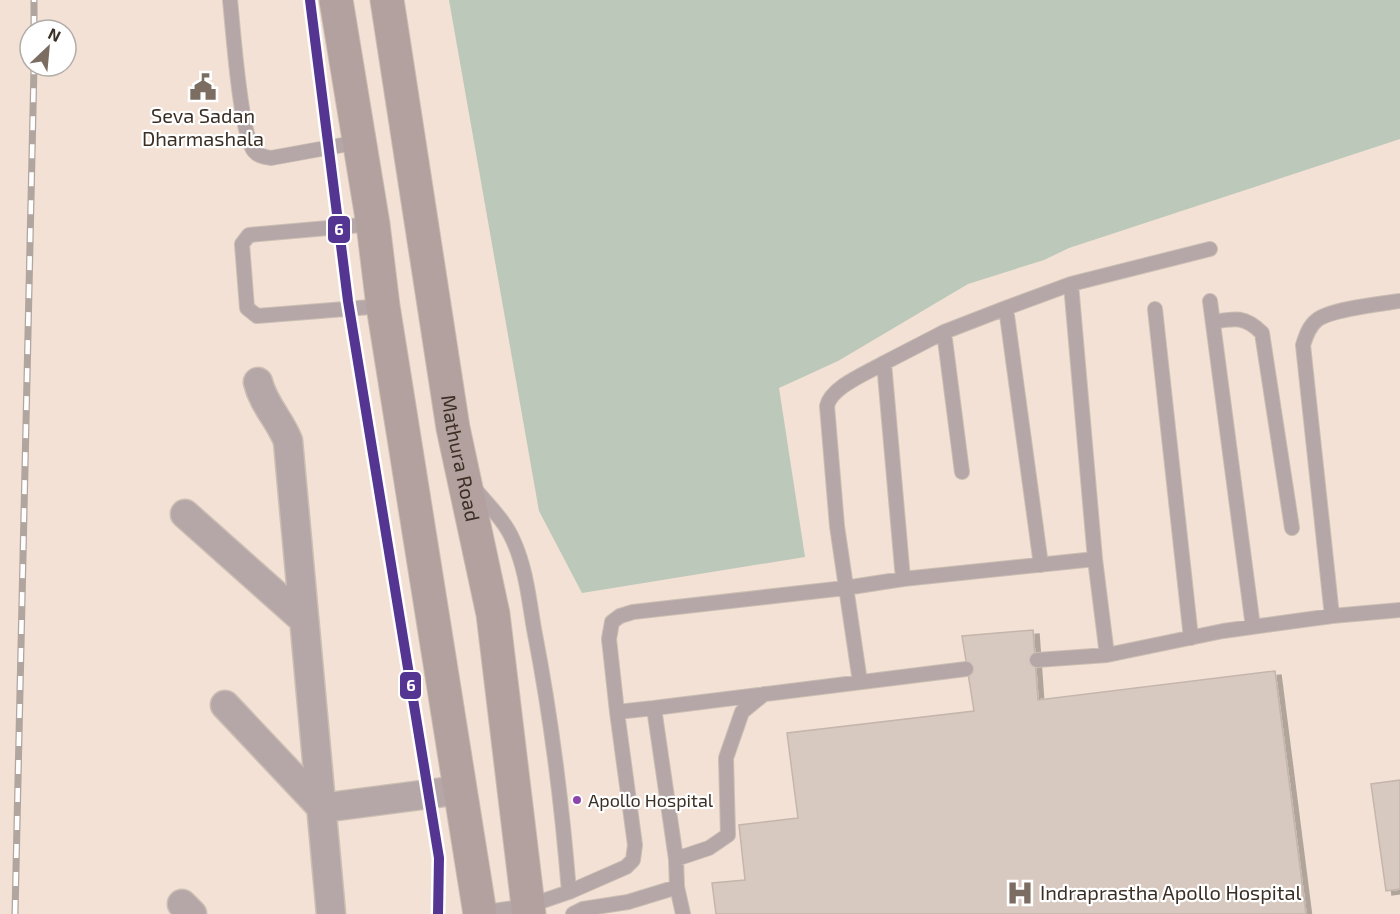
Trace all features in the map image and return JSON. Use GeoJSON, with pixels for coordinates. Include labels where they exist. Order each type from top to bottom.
{"type":"FeatureCollection","features":[{"type":"Feature","properties":{"kind":"highway"},"geometry":{"type":"LineString","coordinates":[[336,0],[480,913]]}},
{"type":"Feature","properties":{"kind":"highway","name":"Mathura Road"},"geometry":{"type":"LineString","coordinates":[[387,0],[453,428],[493,614],[529,910]]}},
{"type":"Feature","properties":{"kind":"street"},"geometry":{"type":"LineString","coordinates":[[258,382],[261,394],[283,428],[288,441],[331,914]]}},
{"type":"Feature","properties":{"kind":"street"},"geometry":{"type":"LineString","coordinates":[[185,514],[304,620]]}},
{"type":"Feature","properties":{"kind":"street"},"geometry":{"type":"LineString","coordinates":[[225,705],[322,808]]}},
{"type":"Feature","properties":{"kind":"street"},"geometry":{"type":"LineString","coordinates":[[322,808],[460,790]]}},
{"type":"Feature","properties":{"kind":"lane"},"geometry":{"type":"LineString","coordinates":[[230,0],[242,111],[253,150],[260,156],[271,158],[359,142]]}},
{"type":"Feature","properties":{"kind":"lane"},"geometry":{"type":"LineString","coordinates":[[373,224],[249,235],[242,244],[247,308],[257,316],[383,306]]}},
{"type":"Feature","properties":{"kind":"lane"},"geometry":{"type":"LineString","coordinates":[[860,682],[837,526],[827,406],[829,398],[835,391],[944,332],[1071,284],[1210,249]]}},
{"type":"Feature","properties":{"kind":"lane"},"geometry":{"type":"LineString","coordinates":[[1071,284],[1095,559],[1107,654]]}},
{"type":"Feature","properties":{"kind":"lane"},"geometry":{"type":"LineString","coordinates":[[1210,301],[1254,627]]}},
{"type":"Feature","properties":{"kind":"lane"},"geometry":{"type":"LineString","coordinates":[[1332,616],[1303,345],[1315,321],[1326,314],[1400,301]]}},
{"type":"Feature","properties":{"kind":"lane"},"geometry":{"type":"LineString","coordinates":[[1006,308],[1041,565]]}},
{"type":"Feature","properties":{"kind":"lane"},"geometry":{"type":"LineString","coordinates":[[1155,309],[1191,638]]}},
{"type":"Feature","properties":{"kind":"lane"},"geometry":{"type":"LineString","coordinates":[[1213,321],[1236,318],[1255,326],[1262,333],[1292,528]]}},
{"type":"Feature","properties":{"kind":"lane"},"geometry":{"type":"LineString","coordinates":[[944,332],[962,472]]}},
{"type":"Feature","properties":{"kind":"lane"},"geometry":{"type":"LineString","coordinates":[[884,363],[903,579]]}},
{"type":"Feature","properties":{"kind":"lane"},"geometry":{"type":"LineString","coordinates":[[463,475],[504,525],[522,563],[543,673],[561,802],[569,892]]}},
{"type":"Feature","properties":{"kind":"lane"},"geometry":{"type":"LineString","coordinates":[[480,913],[529,910],[626,867],[634,856],[635,845],[609,639],[612,622],[620,616],[633,612],[845,588],[903,579],[1095,559]]}},
{"type":"Feature","properties":{"kind":"lane"},"geometry":{"type":"LineString","coordinates":[[1036,660],[1107,654],[1254,627],[1332,616],[1400,610]]}},
{"type":"Feature","properties":{"kind":"lane"},"geometry":{"type":"LineString","coordinates":[[617,712],[966,669]]}},
{"type":"Feature","properties":{"kind":"lane"},"geometry":{"type":"LineString","coordinates":[[676,859],[708,848],[728,835],[726,758],[742,712],[764,694]]}},
{"type":"Feature","properties":{"kind":"lane"},"geometry":{"type":"LineString","coordinates":[[654,708],[676,859],[677,887],[683,914]]}},
{"type":"Feature","properties":{"kind":"lane"},"geometry":{"type":"LineString","coordinates":[[573,914],[583,909],[628,902],[677,887]]}},
{"type":"Feature","properties":{"kind":"green space"},"geometry":{"type":"Polygon","coordinates":[[[449,0],[1400,0],[1400,139],[1069,248],[1044,260],[968,284],[838,361],[779,388],[805,557],[582,593],[539,511],[449,0]]]}},
{"type":"Feature","properties":{"kind":"building"},"geometry":{"type":"Polygon","coordinates":[[[1033,630],[1038,700],[1275,671],[1306,914],[716,914],[712,883],[745,880],[739,825],[798,818],[787,733],[974,711],[962,636],[1033,630]]]}},
{"type":"Feature","properties":{"kind":"building"},"geometry":{"type":"Polygon","coordinates":[[[1400,780],[1400,889],[1386,891],[1371,784],[1400,780]]]}},
{"type":"Feature","properties":{"kind":"railway"},"geometry":{"type":"LineString","coordinates":[[34,0],[34,18]]}},
{"type":"Feature","properties":{"kind":"railway"},"geometry":{"type":"LineString","coordinates":[[15,914],[34,78]]}},
{"type":"Feature","properties":{"kind":"transit line","name":"6"},"geometry":{"type":"LineString","coordinates":[[310,0],[348,301],[439,858],[438,914]]}},
{"type":"Feature","properties":{"kind":"place","name":"Seva Sadan Dharmashala"},"geometry":{"type":"Point","coordinates":[203,87]}},
{"type":"Feature","properties":{"kind":"place","name":"Apollo Hospital"},"geometry":{"type":"Point","coordinates":[577,800]}},
{"type":"Feature","properties":{"kind":"place","name":"Indraprastha Apollo Hospital"},"geometry":{"type":"Point","coordinates":[1020,893]}}]}
